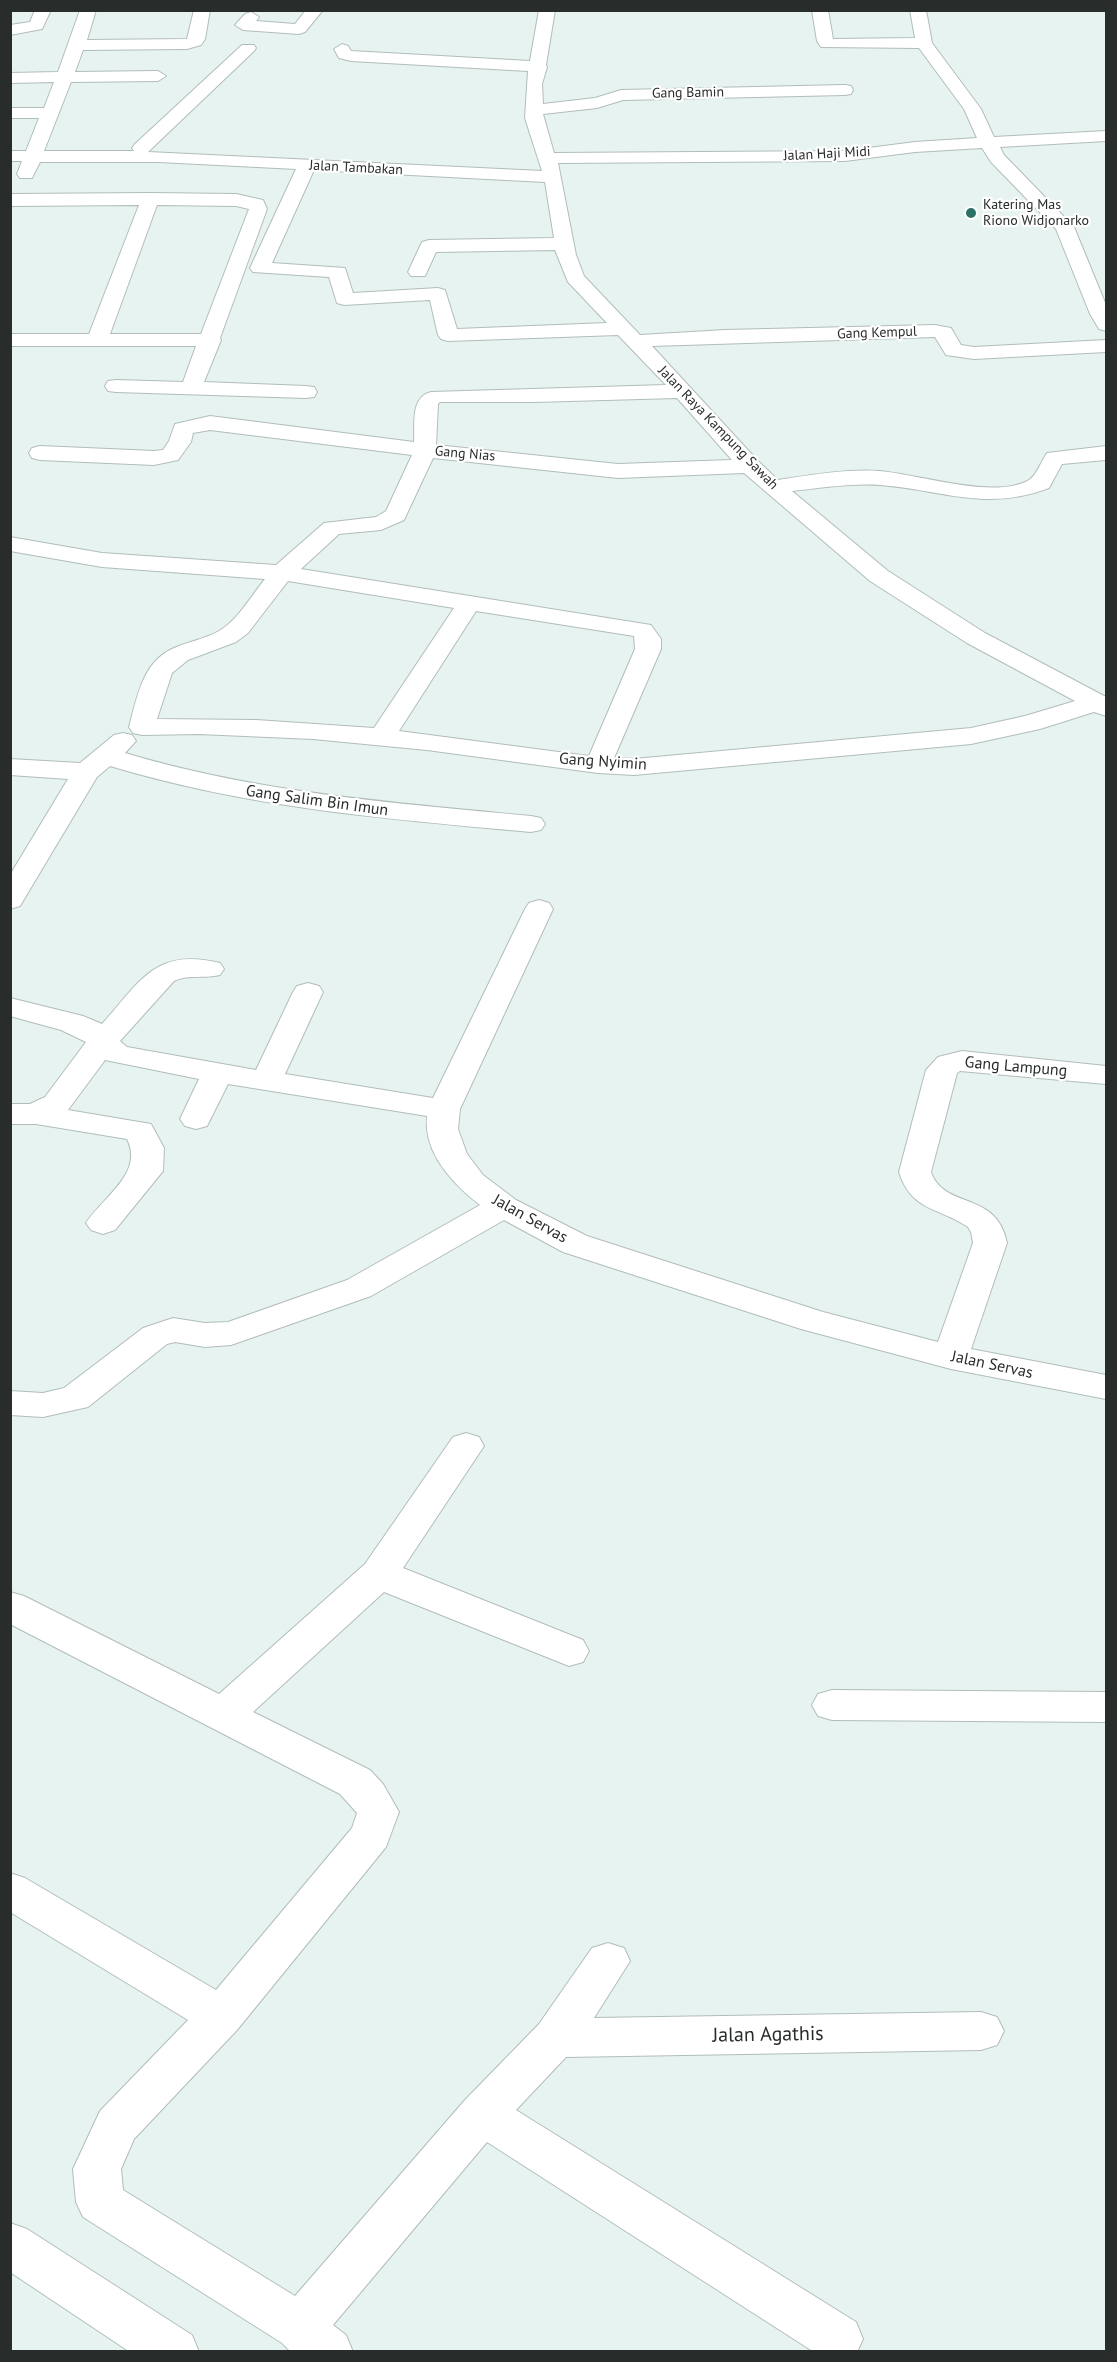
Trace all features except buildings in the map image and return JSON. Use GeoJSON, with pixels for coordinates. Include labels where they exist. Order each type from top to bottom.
{"type":"FeatureCollection","features":[{"type":"Feature","properties":{"kind":"street"},"geometry":{"type":"LineString","coordinates":[[10,30],[36,26],[44,10]]}},
{"type":"Feature","properties":{"kind":"street"},"geometry":{"type":"LineString","coordinates":[[88,10],[65,77],[12,204],[150,199],[236,200],[256,204],[258,209],[211,340],[191,388]]}},
{"type":"Feature","properties":{"kind":"street"},"geometry":{"type":"LineString","coordinates":[[77,45],[195,42],[202,10]]}},
{"type":"Feature","properties":{"kind":"street"},"geometry":{"type":"LineString","coordinates":[[251,17],[243,26],[299,29],[315,10]]}},
{"type":"Feature","properties":{"kind":"street"},"geometry":{"type":"LineString","coordinates":[[529,10],[547,11]]}},
{"type":"Feature","properties":{"kind":"street"},"geometry":{"type":"LineString","coordinates":[[820,10],[827,44],[924,43]]}},
{"type":"Feature","properties":{"kind":"street"},"geometry":{"type":"LineString","coordinates":[[918,10],[924,43],[972,109],[997,158],[1065,226],[1100,314],[1107,325]]}},
{"type":"Feature","properties":{"kind":"street","name":"Jalan Raya Kampung Sawah"},"geometry":{"type":"LineString","coordinates":[[547,11],[539,67],[534,84],[534,110],[550,168],[566,255],[575,278],[683,391],[750,466],[773,488],[879,576],[976,638],[1102,705]]}},
{"type":"Feature","properties":{"kind":"street"},"geometry":{"type":"LineString","coordinates":[[141,148],[248,48]]}},
{"type":"Feature","properties":{"kind":"street"},"geometry":{"type":"LineString","coordinates":[[342,49],[345,55],[351,56],[539,67]]}},
{"type":"Feature","properties":{"kind":"street"},"geometry":{"type":"LineString","coordinates":[[10,78],[158,76]]}},
{"type":"Feature","properties":{"kind":"street","name":"Gang Bamin"},"geometry":{"type":"LineString","coordinates":[[534,110],[597,103],[621,95],[845,90]]}},
{"type":"Feature","properties":{"kind":"street"},"geometry":{"type":"LineString","coordinates":[[10,113],[50,113]]}},
{"type":"Feature","properties":{"kind":"street","name":"Jalan Haji Midi"},"geometry":{"type":"LineString","coordinates":[[550,168],[845,156],[915,147],[1107,136]]}},
{"type":"Feature","properties":{"kind":"street","name":"Jalan Tambakan"},"geometry":{"type":"LineString","coordinates":[[10,147],[35,152],[307,166],[550,168]]}},
{"type":"Feature","properties":{"kind":"street","name":"Jalan Tambakan"},"geometry":{"type":"LineString","coordinates":[[10,156],[35,152],[141,148],[162,151],[159,157]]}},
{"type":"Feature","properties":{"kind":"street"},"geometry":{"type":"LineString","coordinates":[[307,166],[260,268],[338,272],[344,299],[438,294],[448,335],[628,335]]}},
{"type":"Feature","properties":{"kind":"street"},"geometry":{"type":"LineString","coordinates":[[97,340],[150,199]]}},
{"type":"Feature","properties":{"kind":"street"},"geometry":{"type":"LineString","coordinates":[[418,272],[429,246],[564,244]]}},
{"type":"Feature","properties":{"kind":"street","name":"Gang Kempul"},"geometry":{"type":"LineString","coordinates":[[628,335],[725,336],[935,331],[944,333],[953,351],[974,353],[1107,346]]}},
{"type":"Feature","properties":{"kind":"street"},"geometry":{"type":"LineString","coordinates":[[10,340],[211,340]]}},
{"type":"Feature","properties":{"kind":"street"},"geometry":{"type":"LineString","coordinates":[[116,386],[306,392]]}},
{"type":"Feature","properties":{"kind":"street"},"geometry":{"type":"LineString","coordinates":[[40,453],[154,458],[170,455],[180,442],[183,429],[194,424],[210,423],[425,450],[427,403],[431,398],[683,391]]}},
{"type":"Feature","properties":{"kind":"street","name":"Gang Nias"},"geometry":{"type":"LineString","coordinates":[[142,727],[161,669],[179,655],[228,637],[239,628],[282,573],[332,528],[381,523],[396,515],[425,450],[618,471],[750,466]]}},
{"type":"Feature","properties":{"kind":"street"},"geometry":{"type":"LineString","coordinates":[[773,488],[834,480],[876,478],[973,491],[1015,492],[1041,483],[1055,458],[1107,453]]}},
{"type":"Feature","properties":{"kind":"street"},"geometry":{"type":"LineString","coordinates":[[10,544],[102,560],[282,573],[642,630],[648,639],[648,649],[598,765]]}},
{"type":"Feature","properties":{"kind":"street"},"geometry":{"type":"LineString","coordinates":[[382,737],[470,602]]}},
{"type":"Feature","properties":{"kind":"street","name":"Gang Nyimin"},"geometry":{"type":"LineString","coordinates":[[142,727],[236,727],[382,737],[598,765],[633,767],[947,738],[1005,730],[1102,705]]}},
{"type":"Feature","properties":{"kind":"street"},"geometry":{"type":"LineString","coordinates":[[10,900],[96,764],[142,727]]}},
{"type":"Feature","properties":{"kind":"street","name":"Gang Salim Bin Imun"},"geometry":{"type":"LineString","coordinates":[[10,768],[96,764],[338,806],[531,824]]}},
{"type":"Feature","properties":{"kind":"street"},"geometry":{"type":"LineString","coordinates":[[10,1007],[72,1023],[97,1033],[102,1042],[117,1053],[444,1109],[539,909]]}},
{"type":"Feature","properties":{"kind":"street"},"geometry":{"type":"LineString","coordinates":[[23,1114],[56,1104],[102,1042],[163,975],[175,968],[209,969]]}},
{"type":"Feature","properties":{"kind":"street"},"geometry":{"type":"LineString","coordinates":[[267,1080],[308,992]]}},
{"type":"Feature","properties":{"kind":"street","name":"Gang Lampung"},"geometry":{"type":"LineString","coordinates":[[951,1357],[990,1244],[988,1229],[973,1216],[922,1192],[916,1181],[915,1172],[942,1070],[949,1064],[962,1060],[1107,1075]]}},
{"type":"Feature","properties":{"kind":"street"},"geometry":{"type":"LineString","coordinates":[[196,1119],[218,1072]]}},
{"type":"Feature","properties":{"kind":"street","name":"Jalan Servas"},"geometry":{"type":"LineString","coordinates":[[444,1109],[442,1130],[451,1155],[471,1182],[504,1207],[575,1244],[813,1321],[951,1357],[1107,1387]]}},
{"type":"Feature","properties":{"kind":"street"},"geometry":{"type":"LineString","coordinates":[[23,1114],[140,1131],[148,1148],[147,1171],[103,1223]]}},
{"type":"Feature","properties":{"kind":"street"},"geometry":{"type":"LineString","coordinates":[[10,1403],[43,1405],[75,1398],[155,1336],[173,1330],[206,1335],[231,1333],[359,1288],[473,1222],[504,1207]]}},
{"type":"Feature","properties":{"kind":"street"},"geometry":{"type":"LineString","coordinates":[[222,1716],[379,1574],[465,1446]]}},
{"type":"Feature","properties":{"kind":"street"},"geometry":{"type":"LineString","coordinates":[[379,1574],[568,1651]]}},
{"type":"Feature","properties":{"kind":"street"},"geometry":{"type":"LineString","coordinates":[[10,1606],[355,1782],[378,1812],[371,1835],[221,2016],[117,2125],[97,2169],[100,2202],[314,2339],[482,2114],[555,2038],[608,1961]]}},
{"type":"Feature","properties":{"kind":"street"},"geometry":{"type":"LineString","coordinates":[[832,1705],[1107,1707]]}},
{"type":"Feature","properties":{"kind":"street"},"geometry":{"type":"LineString","coordinates":[[10,1890],[221,2016]]}},
{"type":"Feature","properties":{"kind":"street","name":"Jalan Agathis"},"geometry":{"type":"LineString","coordinates":[[555,2038],[981,2031]]}},
{"type":"Feature","properties":{"kind":"street"},"geometry":{"type":"LineString","coordinates":[[482,2114],[838,2339]]}},
{"type":"Feature","properties":{"kind":"street"},"geometry":{"type":"LineString","coordinates":[[10,2246],[174,2352]]}},
{"type":"Feature","properties":{"kind":"place","name":"Katering Mas Riono Widjonarko"},"geometry":{"type":"Point","coordinates":[971,213]}}]}
